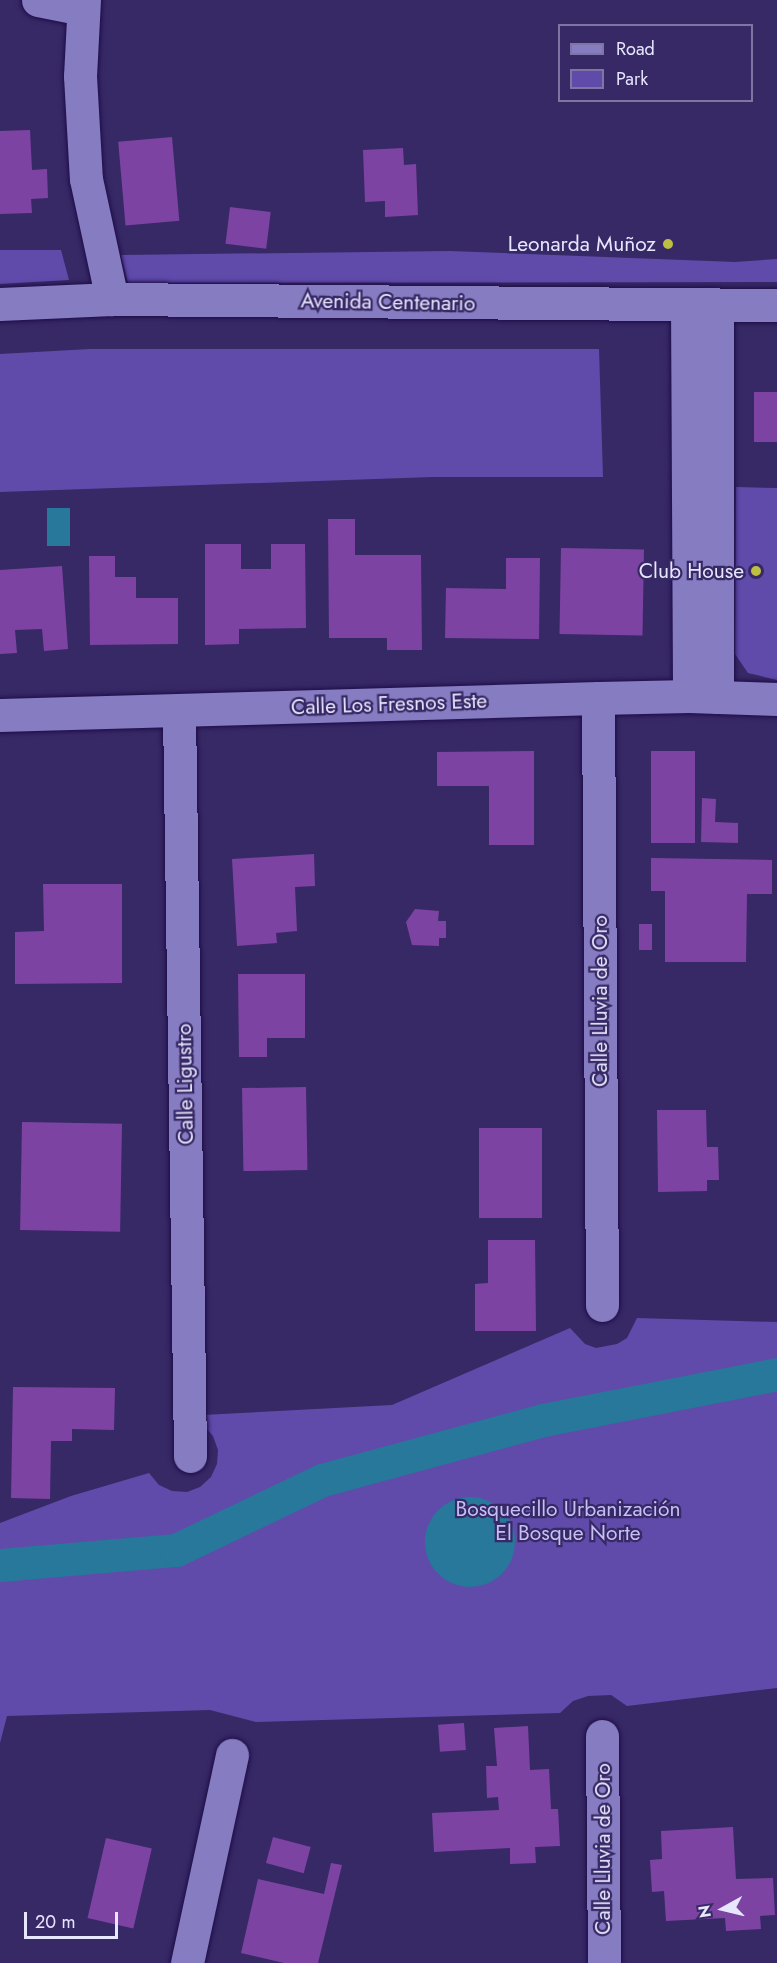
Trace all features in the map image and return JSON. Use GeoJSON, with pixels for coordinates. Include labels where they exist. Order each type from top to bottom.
{"type":"FeatureCollection","features":[{"type":"Feature","properties":{"kind":"street"},"geometry":{"type":"LineString","coordinates":[[38,0],[84,4],[80,76],[86,179],[112,299]]}},
{"type":"Feature","properties":{"kind":"street","name":"Avenida Centenario"},"geometry":{"type":"LineString","coordinates":[[0,304],[112,299],[777,305]]}},
{"type":"Feature","properties":{"kind":"street"},"geometry":{"type":"LineString","coordinates":[[702,306],[703,697]]}},
{"type":"Feature","properties":{"kind":"street","name":"Calle Los Fresnos Este"},"geometry":{"type":"LineString","coordinates":[[0,715],[598,698],[777,699]]}},
{"type":"Feature","properties":{"kind":"street","name":"Calle Lluvia de Oro"},"geometry":{"type":"LineString","coordinates":[[598,698],[602,1305]]}},
{"type":"Feature","properties":{"kind":"street","name":"Calle Ligustro"},"geometry":{"type":"LineString","coordinates":[[179,711],[190,1456]]}},
{"type":"Feature","properties":{"kind":"street","name":"Calle Lluvia de Oro"},"geometry":{"type":"LineString","coordinates":[[603,1736],[603,1963]]}},
{"type":"Feature","properties":{"kind":"street"},"geometry":{"type":"LineString","coordinates":[[187,1963],[232,1755]]}},
{"type":"Feature","properties":{"kind":"green space"},"geometry":{"type":"Polygon","coordinates":[[[0,250],[61,250],[69,280],[0,284],[0,250]]]}},
{"type":"Feature","properties":{"kind":"green space"},"geometry":{"type":"Polygon","coordinates":[[[450,251],[735,262],[777,259],[777,282],[128,283],[121,255],[450,251]]]}},
{"type":"Feature","properties":{"kind":"green space"},"geometry":{"type":"Polygon","coordinates":[[[90,349],[599,349],[603,477],[432,477],[0,492],[0,354],[90,349]]]}},
{"type":"Feature","properties":{"kind":"green space","name":"Club House"},"geometry":{"type":"Polygon","coordinates":[[[736,487],[777,488],[777,680],[748,673],[735,654],[736,487]]]}},
{"type":"Feature","properties":{"kind":"green space","name":"Bosquecillo Urbanización El Bosque Norte"},"geometry":{"type":"Polygon","coordinates":[[[637,1318],[777,1322],[777,1688],[627,1706],[611,1695],[588,1696],[573,1701],[560,1713],[256,1722],[210,1710],[7,1716],[0,1743],[0,1523],[71,1496],[149,1473],[159,1485],[172,1491],[187,1492],[200,1487],[211,1477],[217,1464],[218,1450],[213,1436],[203,1425],[203,1415],[392,1405],[570,1328],[585,1344],[596,1348],[617,1344],[627,1338],[637,1318]]]}},
{"type":"Feature","properties":{"kind":"water"},"geometry":{"type":"Polygon","coordinates":[[[47,508],[70,508],[70,546],[47,546],[47,508]]]}},
{"type":"Feature","properties":{"kind":"water"},"geometry":{"type":"Polygon","coordinates":[[[461,1497],[479,1497],[495,1504],[508,1517],[515,1533],[515,1551],[508,1567],[495,1580],[479,1587],[461,1587],[445,1580],[432,1567],[425,1551],[425,1533],[432,1517],[445,1504],[461,1497]]]}},
{"type":"Feature","properties":{"kind":"building"},"geometry":{"type":"Polygon","coordinates":[[[30,130],[32,170],[47,169],[48,198],[31,199],[32,213],[0,214],[0,131],[30,130]]]}},
{"type":"Feature","properties":{"kind":"building"},"geometry":{"type":"Polygon","coordinates":[[[172,137],[179,221],[126,225],[118,142],[172,137]]]}},
{"type":"Feature","properties":{"kind":"building"},"geometry":{"type":"Polygon","coordinates":[[[403,148],[404,165],[416,164],[418,215],[385,217],[385,201],[365,202],[363,150],[403,148]]]}},
{"type":"Feature","properties":{"kind":"building"},"geometry":{"type":"Polygon","coordinates":[[[230,207],[271,212],[266,249],[225,244],[230,207]]]}},
{"type":"Feature","properties":{"kind":"building"},"geometry":{"type":"Polygon","coordinates":[[[754,392],[777,392],[777,442],[754,442],[754,392]]]}},
{"type":"Feature","properties":{"kind":"building"},"geometry":{"type":"Polygon","coordinates":[[[328,519],[355,519],[355,555],[421,555],[422,650],[387,650],[387,638],[329,638],[328,519]]]}},
{"type":"Feature","properties":{"kind":"building"},"geometry":{"type":"Polygon","coordinates":[[[205,544],[241,544],[241,569],[271,569],[271,544],[305,544],[306,628],[239,629],[239,644],[205,645],[205,544]]]}},
{"type":"Feature","properties":{"kind":"building"},"geometry":{"type":"Polygon","coordinates":[[[561,548],[644,549],[642,635],[559,634],[561,548]]]}},
{"type":"Feature","properties":{"kind":"building"},"geometry":{"type":"Polygon","coordinates":[[[89,556],[115,556],[115,577],[136,577],[136,598],[178,598],[178,644],[90,645],[89,556]]]}},
{"type":"Feature","properties":{"kind":"building"},"geometry":{"type":"Polygon","coordinates":[[[506,558],[540,558],[539,639],[445,638],[446,588],[506,589],[506,558]]]}},
{"type":"Feature","properties":{"kind":"building"},"geometry":{"type":"Polygon","coordinates":[[[62,566],[68,649],[44,651],[42,629],[15,630],[17,653],[0,654],[0,570],[62,566]]]}},
{"type":"Feature","properties":{"kind":"building"},"geometry":{"type":"Polygon","coordinates":[[[534,751],[534,845],[489,845],[489,786],[437,786],[437,752],[534,751]]]}},
{"type":"Feature","properties":{"kind":"building"},"geometry":{"type":"Polygon","coordinates":[[[651,751],[695,751],[695,843],[651,843],[651,751]]]}},
{"type":"Feature","properties":{"kind":"building"},"geometry":{"type":"Polygon","coordinates":[[[702,798],[716,799],[715,822],[738,823],[738,843],[701,842],[702,798]]]}},
{"type":"Feature","properties":{"kind":"building"},"geometry":{"type":"Polygon","coordinates":[[[314,854],[315,886],[295,887],[297,931],[276,933],[277,943],[237,946],[232,859],[314,854]]]}},
{"type":"Feature","properties":{"kind":"building"},"geometry":{"type":"Polygon","coordinates":[[[651,858],[772,860],[772,894],[747,894],[746,962],[665,962],[665,891],[651,891],[651,858]]]}},
{"type":"Feature","properties":{"kind":"building"},"geometry":{"type":"Polygon","coordinates":[[[43,884],[122,884],[122,983],[15,984],[15,932],[44,931],[43,884]]]}},
{"type":"Feature","properties":{"kind":"building"},"geometry":{"type":"Polygon","coordinates":[[[415,909],[439,911],[438,921],[446,921],[446,938],[439,938],[439,946],[412,945],[406,922],[415,909]]]}},
{"type":"Feature","properties":{"kind":"building"},"geometry":{"type":"Polygon","coordinates":[[[639,924],[652,924],[652,950],[639,950],[639,924]]]}},
{"type":"Feature","properties":{"kind":"building"},"geometry":{"type":"Polygon","coordinates":[[[238,974],[305,974],[305,1038],[267,1038],[267,1057],[239,1057],[238,974]]]}},
{"type":"Feature","properties":{"kind":"building"},"geometry":{"type":"Polygon","coordinates":[[[306,1087],[307,1170],[243,1171],[242,1088],[306,1087]]]}},
{"type":"Feature","properties":{"kind":"building"},"geometry":{"type":"Polygon","coordinates":[[[657,1110],[706,1110],[707,1147],[718,1147],[719,1180],[707,1180],[707,1191],[658,1192],[657,1110]]]}},
{"type":"Feature","properties":{"kind":"building"},"geometry":{"type":"Polygon","coordinates":[[[22,1122],[122,1124],[120,1232],[20,1230],[22,1122]]]}},
{"type":"Feature","properties":{"kind":"building"},"geometry":{"type":"Polygon","coordinates":[[[479,1128],[542,1128],[542,1218],[479,1218],[479,1128]]]}},
{"type":"Feature","properties":{"kind":"building"},"geometry":{"type":"Polygon","coordinates":[[[488,1240],[535,1240],[536,1331],[475,1331],[475,1284],[488,1283],[488,1240]]]}},
{"type":"Feature","properties":{"kind":"building"},"geometry":{"type":"Polygon","coordinates":[[[13,1387],[115,1388],[114,1430],[72,1429],[72,1441],[51,1441],[50,1499],[11,1498],[13,1387]]]}},
{"type":"Feature","properties":{"kind":"building"},"geometry":{"type":"Polygon","coordinates":[[[464,1723],[466,1750],[440,1752],[438,1725],[464,1723]]]}},
{"type":"Feature","properties":{"kind":"building"},"geometry":{"type":"Polygon","coordinates":[[[528,1726],[530,1770],[549,1769],[551,1809],[558,1809],[560,1846],[535,1847],[536,1863],[510,1864],[510,1848],[434,1852],[432,1813],[499,1810],[498,1797],[487,1798],[486,1766],[497,1766],[494,1728],[528,1726]]]}},
{"type":"Feature","properties":{"kind":"building"},"geometry":{"type":"Polygon","coordinates":[[[733,1827],[736,1879],[773,1878],[775,1915],[760,1916],[761,1929],[726,1931],[725,1918],[666,1921],[664,1891],[652,1892],[650,1860],[662,1859],[661,1831],[733,1827]]]}},
{"type":"Feature","properties":{"kind":"building"},"geometry":{"type":"Polygon","coordinates":[[[273,1837],[311,1847],[304,1873],[266,1863],[273,1837]]]}},
{"type":"Feature","properties":{"kind":"building"},"geometry":{"type":"Polygon","coordinates":[[[106,1838],[152,1849],[133,1928],[88,1918],[106,1838]]]}},
{"type":"Feature","properties":{"kind":"building"},"geometry":{"type":"Polygon","coordinates":[[[331,1863],[342,1865],[318,1963],[284,1963],[241,1953],[258,1879],[324,1894],[331,1863]]]}},
{"type":"Feature","properties":{"kind":"waterway"},"geometry":{"type":"LineString","coordinates":[[0,1565],[176,1550],[322,1480],[543,1420],[777,1374]]}},
{"type":"Feature","properties":{"kind":"place","name":"Leonarda Muñoz"},"geometry":{"type":"Point","coordinates":[668,244]}},
{"type":"Feature","properties":{"kind":"place","name":"Club House"},"geometry":{"type":"Point","coordinates":[756,571]}}]}
